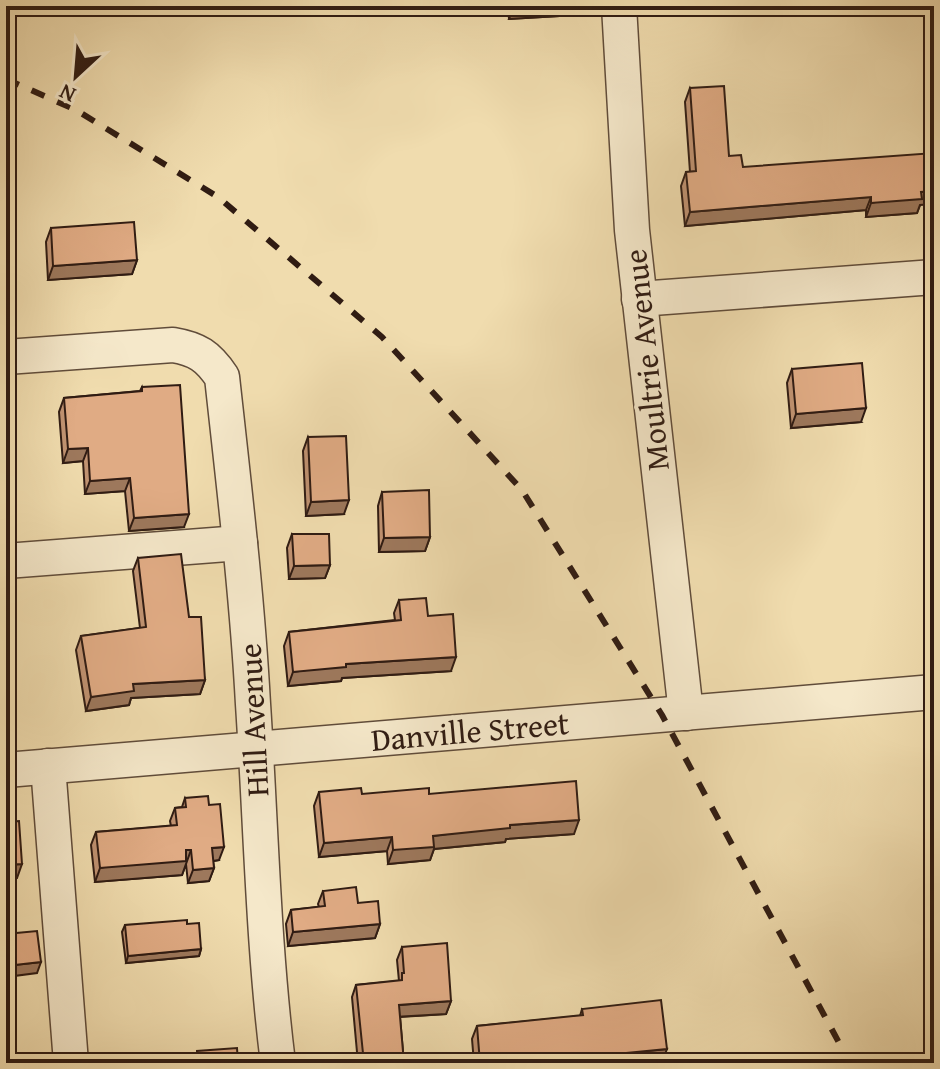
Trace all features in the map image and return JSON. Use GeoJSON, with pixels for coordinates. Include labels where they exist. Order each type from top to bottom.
{"type":"FeatureCollection","features":[{"type":"Feature","properties":{"kind":"street","name":"Moultrie Avenue"},"geometry":{"type":"LineString","coordinates":[[619,6],[632,230],[686,713]]}},
{"type":"Feature","properties":{"kind":"street"},"geometry":{"type":"LineString","coordinates":[[639,299],[934,277]]}},
{"type":"Feature","properties":{"kind":"street","name":"Hill Avenue"},"geometry":{"type":"LineString","coordinates":[[6,357],[173,345],[196,349],[211,361],[222,377],[240,543],[255,749],[264,937],[278,1063]]}},
{"type":"Feature","properties":{"kind":"street"},"geometry":{"type":"LineString","coordinates":[[6,561],[240,543]]}},
{"type":"Feature","properties":{"kind":"street","name":"Danville Street"},"geometry":{"type":"LineString","coordinates":[[6,770],[934,692]]}},
{"type":"Feature","properties":{"kind":"street"},"geometry":{"type":"LineString","coordinates":[[48,766],[71,1063]]}},
{"type":"Feature","properties":{"kind":"building"},"geometry":{"type":"Polygon","coordinates":[[[724,86],[729,156],[741,155],[743,167],[934,153],[934,191],[921,192],[922,199],[871,203],[871,197],[690,212],[686,172],[696,171],[690,88],[724,86]]]}},
{"type":"Feature","properties":{"kind":"building"},"geometry":{"type":"Polygon","coordinates":[[[134,222],[137,260],[53,266],[51,228],[134,222]]]}},
{"type":"Feature","properties":{"kind":"building"},"geometry":{"type":"Polygon","coordinates":[[[862,363],[866,408],[796,414],[792,369],[862,363]]]}},
{"type":"Feature","properties":{"kind":"building"},"geometry":{"type":"Polygon","coordinates":[[[180,385],[189,514],[134,518],[130,478],[90,481],[88,448],[68,449],[64,398],[180,385]]]}},
{"type":"Feature","properties":{"kind":"building"},"geometry":{"type":"Polygon","coordinates":[[[346,436],[349,500],[311,502],[308,437],[346,436]]]}},
{"type":"Feature","properties":{"kind":"building"},"geometry":{"type":"Polygon","coordinates":[[[429,490],[430,537],[384,538],[382,492],[429,490]]]}},
{"type":"Feature","properties":{"kind":"building"},"geometry":{"type":"Polygon","coordinates":[[[292,534],[329,534],[330,565],[294,566],[292,534]]]}},
{"type":"Feature","properties":{"kind":"building"},"geometry":{"type":"Polygon","coordinates":[[[181,554],[189,617],[201,617],[205,680],[133,684],[134,691],[91,697],[81,636],[146,627],[138,558],[181,554]]]}},
{"type":"Feature","properties":{"kind":"building"},"geometry":{"type":"Polygon","coordinates":[[[426,598],[428,616],[453,614],[456,657],[346,664],[346,667],[293,672],[289,632],[401,620],[399,600],[426,598]]]}},
{"type":"Feature","properties":{"kind":"building"},"geometry":{"type":"Polygon","coordinates":[[[576,781],[579,820],[510,825],[510,828],[433,836],[434,847],[393,850],[392,837],[324,843],[319,792],[361,788],[362,794],[429,788],[429,794],[576,781]]]}},
{"type":"Feature","properties":{"kind":"building"},"geometry":{"type":"Polygon","coordinates":[[[208,796],[209,805],[220,804],[224,847],[212,848],[214,868],[193,870],[191,850],[186,850],[186,861],[100,868],[96,832],[177,825],[175,808],[186,807],[185,798],[208,796]]]}},
{"type":"Feature","properties":{"kind":"building"},"geometry":{"type":"Polygon","coordinates":[[[19,821],[22,864],[6,865],[6,822],[19,821]]]}},
{"type":"Feature","properties":{"kind":"building"},"geometry":{"type":"Polygon","coordinates":[[[356,887],[358,903],[378,901],[380,924],[293,932],[291,910],[325,906],[323,891],[356,887]]]}},
{"type":"Feature","properties":{"kind":"building"},"geometry":{"type":"Polygon","coordinates":[[[187,920],[187,924],[199,923],[201,949],[128,956],[125,925],[187,920]]]}},
{"type":"Feature","properties":{"kind":"building"},"geometry":{"type":"Polygon","coordinates":[[[37,931],[41,962],[6,966],[6,934],[37,931]]]}},
{"type":"Feature","properties":{"kind":"building"},"geometry":{"type":"Polygon","coordinates":[[[447,943],[451,1001],[399,1005],[404,1063],[364,1063],[356,985],[402,980],[402,947],[447,943]]]}},
{"type":"Feature","properties":{"kind":"building"},"geometry":{"type":"Polygon","coordinates":[[[661,1000],[667,1049],[524,1063],[480,1063],[477,1026],[583,1015],[582,1009],[661,1000]]]}},
{"type":"Feature","properties":{"kind":"building"},"geometry":{"type":"Polygon","coordinates":[[[237,1048],[238,1063],[98,1063],[197,1054],[197,1051],[237,1048]]]}},
{"type":"Feature","properties":{"kind":"railway"},"geometry":{"type":"LineString","coordinates":[[6,79],[76,110],[218,197],[382,337],[522,490],[662,715],[850,1063]]}}]}
